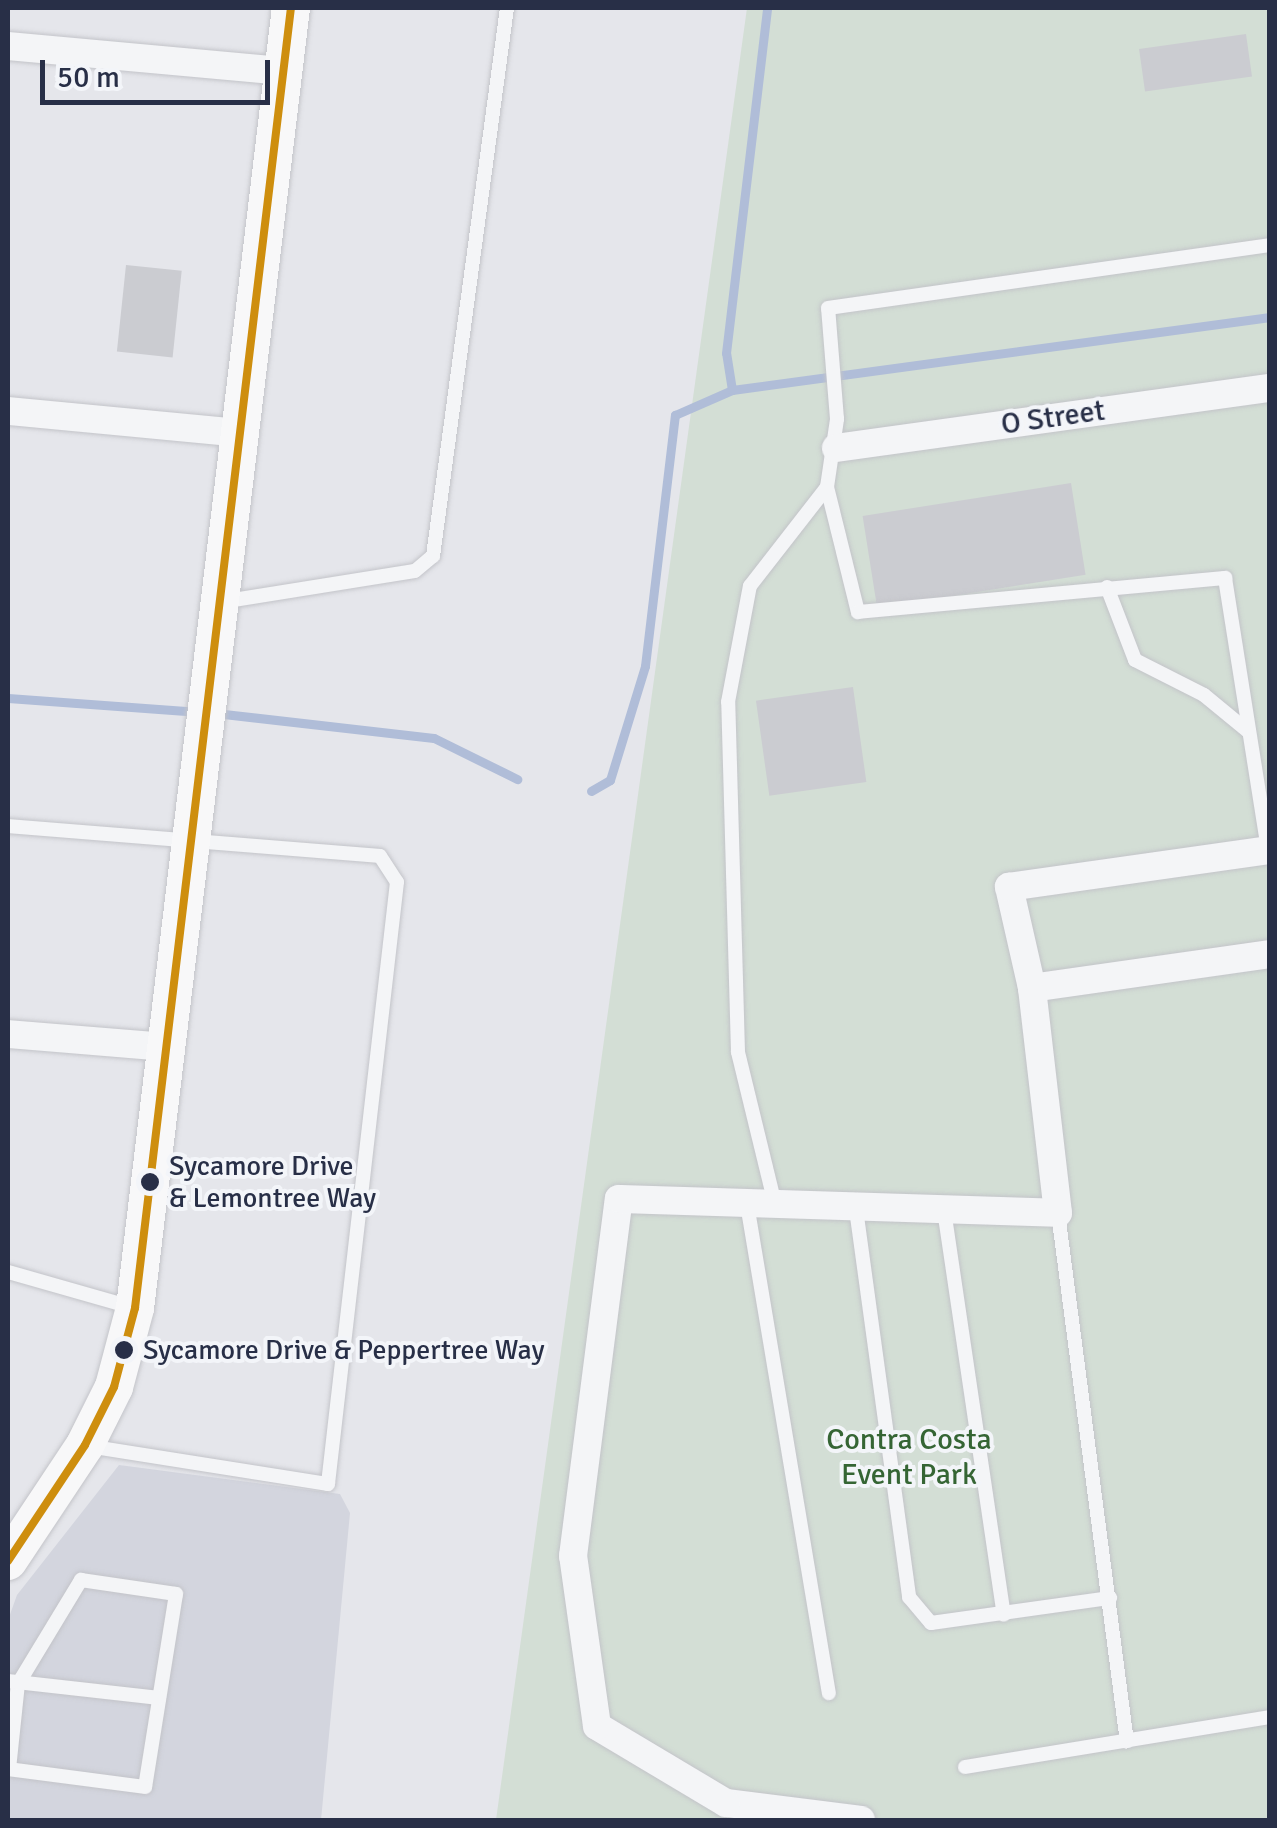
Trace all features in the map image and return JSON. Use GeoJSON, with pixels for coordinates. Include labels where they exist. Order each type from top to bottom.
{"type":"FeatureCollection","features":[{"type":"Feature","properties":{"kind":"street"},"geometry":{"type":"LineString","coordinates":[[9,1555],[85,1445],[114,1387],[135,1308],[291,8]]}},
{"type":"Feature","properties":{"kind":"street"},"geometry":{"type":"LineString","coordinates":[[8,46],[284,71]]}},
{"type":"Feature","properties":{"kind":"street","name":"O Street"},"geometry":{"type":"LineString","coordinates":[[836,434],[1270,388]]}},
{"type":"Feature","properties":{"kind":"street"},"geometry":{"type":"LineString","coordinates":[[8,411],[240,433]]}},
{"type":"Feature","properties":{"kind":"street"},"geometry":{"type":"LineString","coordinates":[[861,1820],[726,1802],[597,1726],[573,1556],[619,1198],[1058,1213],[1032,988],[1009,887],[1268,850]]}},
{"type":"Feature","properties":{"kind":"street"},"geometry":{"type":"LineString","coordinates":[[1032,988],[1270,954]]}},
{"type":"Feature","properties":{"kind":"street"},"geometry":{"type":"LineString","coordinates":[[8,1034],[167,1047]]}},
{"type":"Feature","properties":{"kind":"lane"},"geometry":{"type":"LineString","coordinates":[[220,602],[415,570],[433,556],[507,8]]}},
{"type":"Feature","properties":{"kind":"lane"},"geometry":{"type":"LineString","coordinates":[[1268,850],[1225,578],[858,612],[827,487],[836,434],[827,353],[828,308],[1270,245]]}},
{"type":"Feature","properties":{"kind":"lane"},"geometry":{"type":"LineString","coordinates":[[775,1205],[738,1052],[728,702],[750,586],[827,487]]}},
{"type":"Feature","properties":{"kind":"lane"},"geometry":{"type":"LineString","coordinates":[[1107,587],[1134,660],[1204,696],[1249,732]]}},
{"type":"Feature","properties":{"kind":"lane"},"geometry":{"type":"LineString","coordinates":[[8,826],[192,844],[380,856],[396,882],[328,1484],[85,1445]]}},
{"type":"Feature","properties":{"kind":"lane"},"geometry":{"type":"LineString","coordinates":[[747,1204],[829,1694]]}},
{"type":"Feature","properties":{"kind":"lane"},"geometry":{"type":"LineString","coordinates":[[856,1209],[909,1597],[932,1622],[1110,1598]]}},
{"type":"Feature","properties":{"kind":"lane"},"geometry":{"type":"LineString","coordinates":[[944,1210],[1004,1615]]}},
{"type":"Feature","properties":{"kind":"lane"},"geometry":{"type":"LineString","coordinates":[[1058,1213],[1128,1742]]}},
{"type":"Feature","properties":{"kind":"lane"},"geometry":{"type":"LineString","coordinates":[[8,1272],[135,1308]]}},
{"type":"Feature","properties":{"kind":"lane"},"geometry":{"type":"LineString","coordinates":[[82,1580],[176,1594],[145,1787],[10,1769],[13,1682],[82,1580]]}},
{"type":"Feature","properties":{"kind":"lane"},"geometry":{"type":"LineString","coordinates":[[13,1682],[159,1698]]}},
{"type":"Feature","properties":{"kind":"lane"},"geometry":{"type":"LineString","coordinates":[[965,1766],[1270,1717]]}},
{"type":"Feature","properties":{"kind":"shaded area"},"geometry":{"type":"Polygon","coordinates":[[[119,1465],[340,1494],[350,1513],[321,1820],[8,1820],[8,1620],[17,1595],[119,1465]]]}},
{"type":"Feature","properties":{"kind":"green space","name":"Contra Costa Event Park"},"geometry":{"type":"Polygon","coordinates":[[[747,8],[1269,8],[1269,1820],[496,1820],[747,8]]]}},
{"type":"Feature","properties":{"kind":"building"},"geometry":{"type":"Polygon","coordinates":[[[1246,34],[1252,77],[1145,92],[1139,49],[1246,34]]]}},
{"type":"Feature","properties":{"kind":"building"},"geometry":{"type":"Polygon","coordinates":[[[126,265],[182,271],[173,357],[117,352],[126,265]]]}},
{"type":"Feature","properties":{"kind":"building"},"geometry":{"type":"Polygon","coordinates":[[[1071,483],[1086,575],[877,608],[863,516],[1071,483]]]}},
{"type":"Feature","properties":{"kind":"building"},"geometry":{"type":"Polygon","coordinates":[[[853,687],[866,782],[769,796],[756,701],[853,687]]]}},
{"type":"Feature","properties":{"kind":"waterway"},"geometry":{"type":"LineString","coordinates":[[732,390],[726,353],[767,8]]}},
{"type":"Feature","properties":{"kind":"waterway"},"geometry":{"type":"LineString","coordinates":[[591,791],[610,780],[645,666],[675,415],[732,390],[1270,317]]}},
{"type":"Feature","properties":{"kind":"waterway"},"geometry":{"type":"LineString","coordinates":[[8,698],[199,712]]}},
{"type":"Feature","properties":{"kind":"waterway"},"geometry":{"type":"LineString","coordinates":[[215,713],[434,738],[517,779]]}},
{"type":"Feature","properties":{"kind":"transit line"},"geometry":{"type":"LineString","coordinates":[[8,1561],[85,1445],[114,1387],[135,1308],[291,8]]}},
{"type":"Feature","properties":{"kind":"place","name":"Sycamore Drive & Lemontree Way"},"geometry":{"type":"Point","coordinates":[150,1182]}},
{"type":"Feature","properties":{"kind":"place","name":"Sycamore Drive & Peppertree Way"},"geometry":{"type":"Point","coordinates":[124,1350]}}]}
